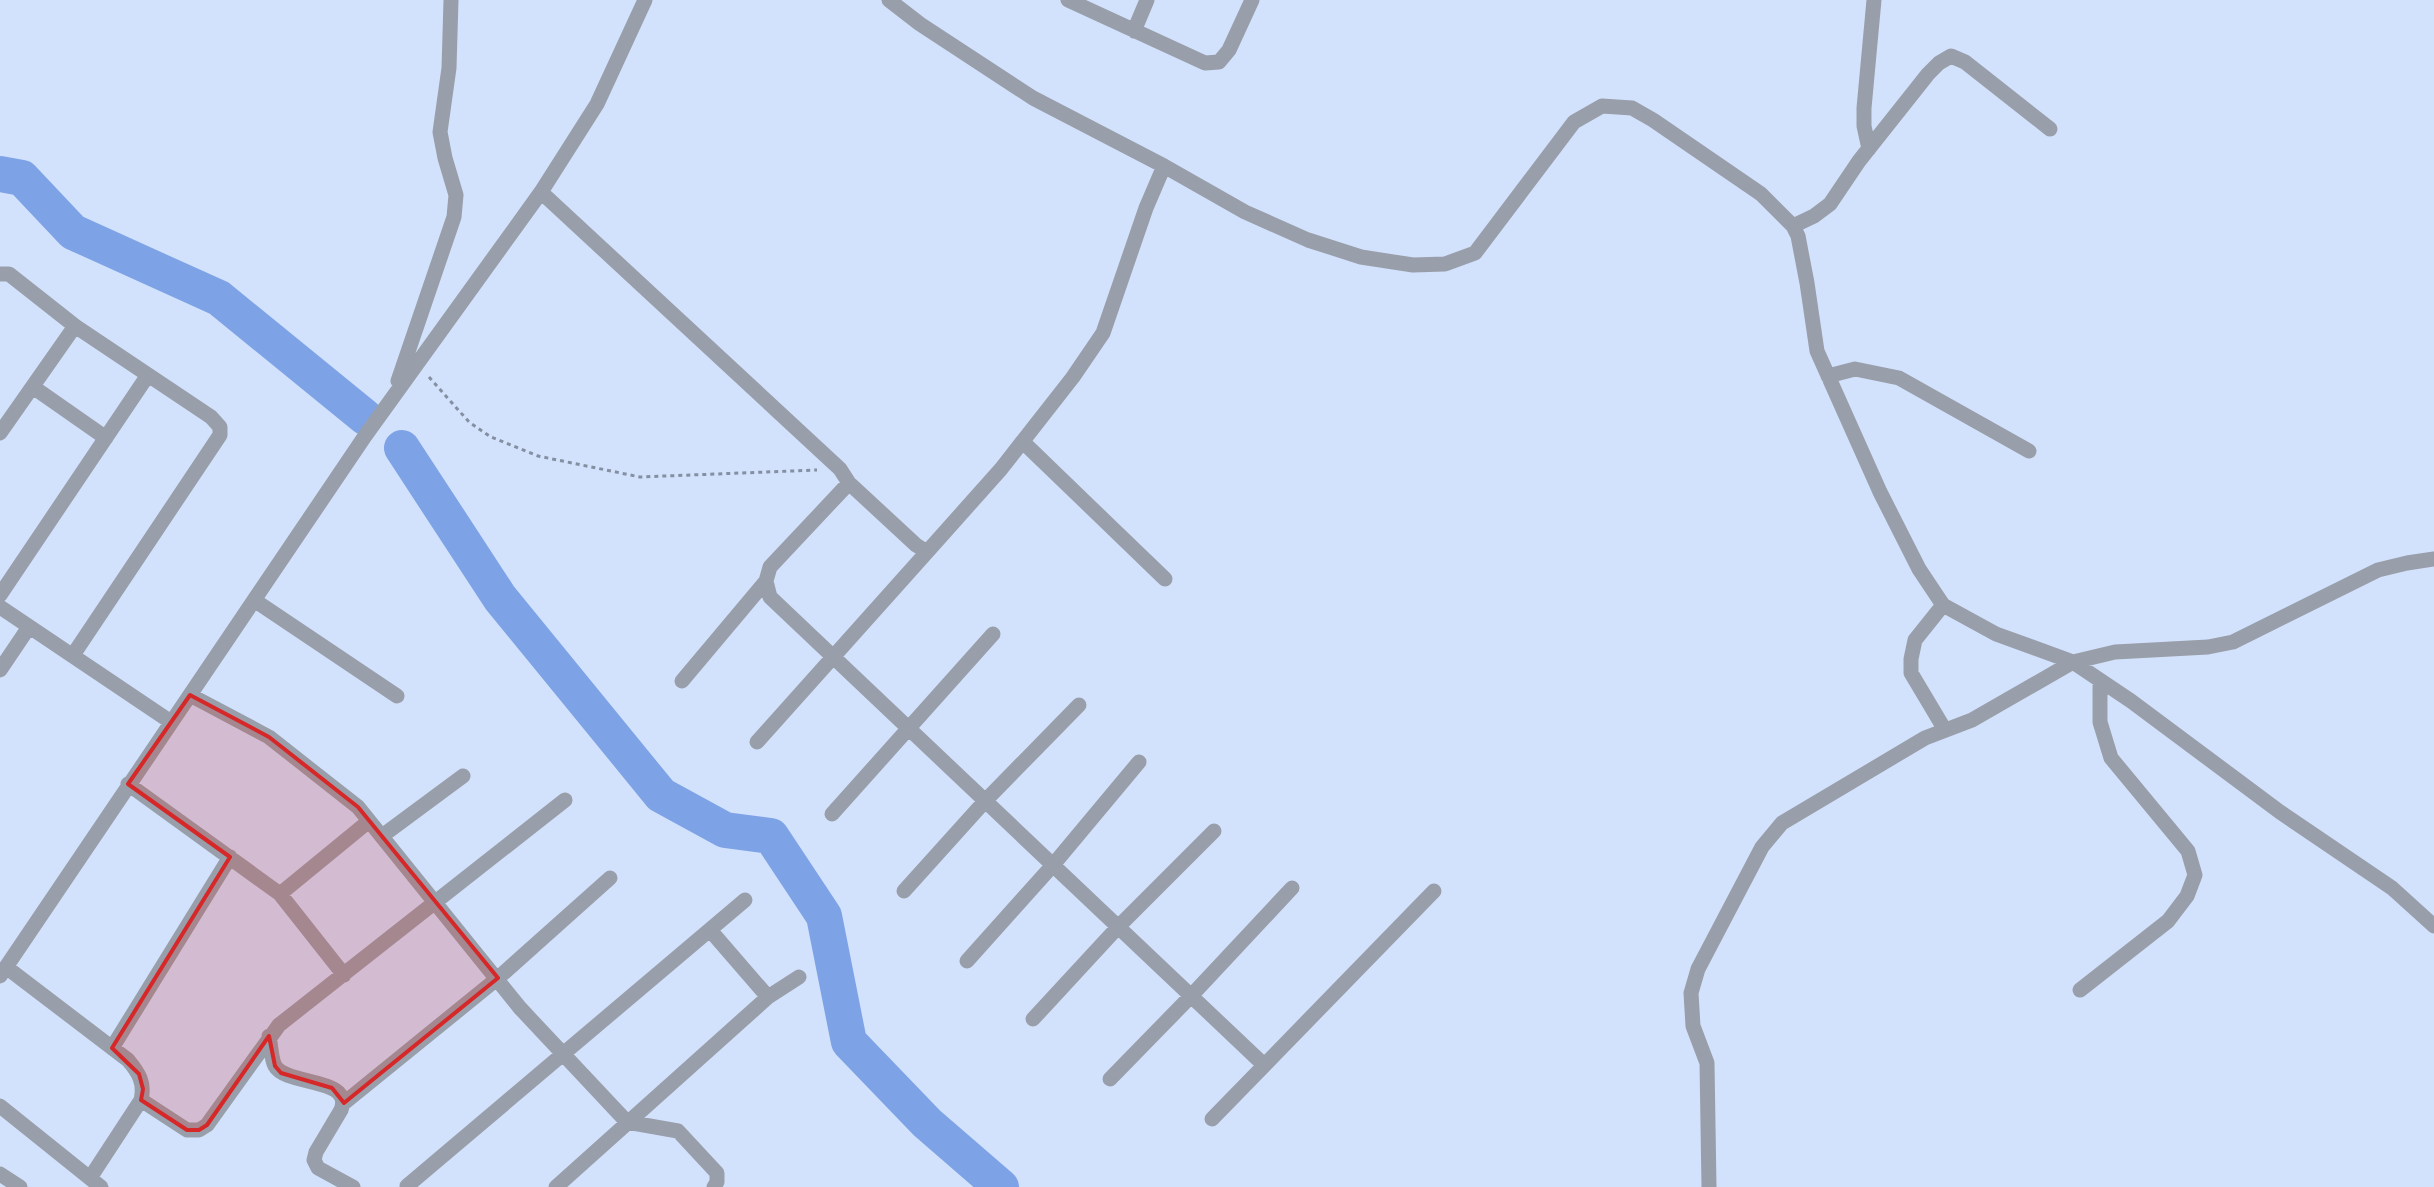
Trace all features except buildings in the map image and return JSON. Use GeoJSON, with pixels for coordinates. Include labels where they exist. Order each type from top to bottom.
{"type":"FeatureCollection","features":[{"type":"Feature","properties":{"kind":"street"},"geometry":{"type":"LineString","coordinates":[[393,397],[454,217],[456,195],[445,158],[440,132],[449,68],[451,0]]}},
{"type":"Feature","properties":{"kind":"street"},"geometry":{"type":"LineString","coordinates":[[0,1106],[96,1182],[140,1100],[143,1089],[139,1074],[128,1060],[3,971],[365,436],[541,192],[597,104],[645,0]]}},
{"type":"Feature","properties":{"kind":"street"},"geometry":{"type":"LineString","coordinates":[[889,0],[920,24],[1033,98],[1164,166],[1245,212],[1308,240],[1361,257],[1412,265],[1445,264],[1476,253],[1484,245],[1574,122],[1602,106],[1632,108],[1761,194],[1793,226],[1798,236],[1817,351],[1880,492],[1919,570],[1943,605],[1996,634],[2073,662],[2217,763],[2280,812],[2392,888],[2434,926]]}},
{"type":"Feature","properties":{"kind":"street"},"geometry":{"type":"LineString","coordinates":[[1068,0],[1205,63],[1220,62],[1229,50],[1252,0]]}},
{"type":"Feature","properties":{"kind":"street"},"geometry":{"type":"LineString","coordinates":[[1134,31],[1147,0]]}},
{"type":"Feature","properties":{"kind":"street"},"geometry":{"type":"LineString","coordinates":[[1869,148],[1864,126],[1864,108],[1874,0]]}},
{"type":"Feature","properties":{"kind":"street"},"geometry":{"type":"LineString","coordinates":[[1793,226],[1814,216],[1830,204],[1869,148],[1928,74],[1939,63],[1951,56],[1965,62],[2050,129]]}},
{"type":"Feature","properties":{"kind":"street"},"geometry":{"type":"LineString","coordinates":[[757,742],[962,515],[1023,442],[1073,377],[1103,333],[1146,208],[1164,166]]}},
{"type":"Feature","properties":{"kind":"street"},"geometry":{"type":"LineString","coordinates":[[541,192],[840,469],[849,483],[916,545],[927,552]]}},
{"type":"Feature","properties":{"kind":"street"},"geometry":{"type":"LineString","coordinates":[[0,273],[8,274],[75,326],[211,417],[220,427],[220,435],[73,655]]}},
{"type":"Feature","properties":{"kind":"street"},"geometry":{"type":"LineString","coordinates":[[0,433],[75,326]]}},
{"type":"Feature","properties":{"kind":"street"},"geometry":{"type":"LineString","coordinates":[[1828,376],[1855,369],[1899,378],[2029,451]]}},
{"type":"Feature","properties":{"kind":"street"},"geometry":{"type":"LineString","coordinates":[[0,595],[148,375]]}},
{"type":"Feature","properties":{"kind":"street"},"geometry":{"type":"LineString","coordinates":[[33,386],[106,438]]}},
{"type":"Feature","properties":{"kind":"street"},"geometry":{"type":"LineString","coordinates":[[1023,442],[1166,579]]}},
{"type":"Feature","properties":{"kind":"street"},"geometry":{"type":"LineString","coordinates":[[682,681],[766,581],[770,567],[849,483]]}},
{"type":"Feature","properties":{"kind":"street"},"geometry":{"type":"LineString","coordinates":[[1709,1187],[1707,1063],[1694,1026],[1691,993],[1698,969],[1762,847],[1782,823],[1925,738],[1972,720],[2073,662],[2115,652],[2208,647],[2233,642],[2378,570],[2434,559]]}},
{"type":"Feature","properties":{"kind":"street"},"geometry":{"type":"LineString","coordinates":[[766,581],[770,596],[1264,1065]]}},
{"type":"Feature","properties":{"kind":"street"},"geometry":{"type":"LineString","coordinates":[[254,600],[397,696]]}},
{"type":"Feature","properties":{"kind":"street"},"geometry":{"type":"LineString","coordinates":[[1943,605],[1915,640],[1911,659],[1911,673],[1945,730]]}},
{"type":"Feature","properties":{"kind":"street"},"geometry":{"type":"LineString","coordinates":[[0,607],[171,722]]}},
{"type":"Feature","properties":{"kind":"street"},"geometry":{"type":"LineString","coordinates":[[0,670],[29,627]]}},
{"type":"Feature","properties":{"kind":"street"},"geometry":{"type":"LineString","coordinates":[[832,814],[993,634]]}},
{"type":"Feature","properties":{"kind":"street"},"geometry":{"type":"LineString","coordinates":[[2080,990],[2168,921],[2187,896],[2194,875],[2188,851],[2111,758],[2100,722],[2100,681]]}},
{"type":"Feature","properties":{"kind":"street"},"geometry":{"type":"LineString","coordinates":[[190,695],[269,737],[358,807],[498,978],[520,1008],[563,1056],[627,1122],[678,1131],[717,1173],[717,1182],[714,1187]]}},
{"type":"Feature","properties":{"kind":"street"},"geometry":{"type":"LineString","coordinates":[[904,891],[986,800],[1079,706]]}},
{"type":"Feature","properties":{"kind":"street"},"geometry":{"type":"LineString","coordinates":[[967,961],[1053,865],[1138,762]]}},
{"type":"Feature","properties":{"kind":"street"},"geometry":{"type":"LineString","coordinates":[[382,836],[463,776]]}},
{"type":"Feature","properties":{"kind":"street"},"geometry":{"type":"LineString","coordinates":[[128,784],[280,894],[344,975]]}},
{"type":"Feature","properties":{"kind":"street"},"geometry":{"type":"LineString","coordinates":[[140,1100],[187,1130],[199,1130],[207,1125],[279,1025],[565,800]]}},
{"type":"Feature","properties":{"kind":"street"},"geometry":{"type":"LineString","coordinates":[[280,894],[369,821]]}},
{"type":"Feature","properties":{"kind":"street"},"geometry":{"type":"LineString","coordinates":[[1033,1019],[1118,927],[1214,831]]}},
{"type":"Feature","properties":{"kind":"street"},"geometry":{"type":"LineString","coordinates":[[112,1048],[230,857]]}},
{"type":"Feature","properties":{"kind":"street"},"geometry":{"type":"LineString","coordinates":[[353,1187],[318,1168],[314,1160],[316,1152],[344,1102],[498,978],[610,878]]}},
{"type":"Feature","properties":{"kind":"street"},"geometry":{"type":"LineString","coordinates":[[1110,1078],[1192,996],[1292,888]]}},
{"type":"Feature","properties":{"kind":"street"},"geometry":{"type":"LineString","coordinates":[[1212,1119],[1434,891]]}},
{"type":"Feature","properties":{"kind":"street"},"geometry":{"type":"LineString","coordinates":[[407,1186],[563,1056],[745,900]]}},
{"type":"Feature","properties":{"kind":"street"},"geometry":{"type":"LineString","coordinates":[[710,930],[768,997]]}},
{"type":"Feature","properties":{"kind":"street"},"geometry":{"type":"LineString","coordinates":[[556,1187],[768,997],[799,977]]}},
{"type":"Feature","properties":{"kind":"street"},"geometry":{"type":"LineString","coordinates":[[270,1036],[274,1066],[281,1073],[332,1088],[342,1096],[344,1102]]}},
{"type":"Feature","properties":{"kind":"street"},"geometry":{"type":"LineString","coordinates":[[0,1174],[20,1187]]}},
{"type":"Feature","properties":{"kind":"path"},"geometry":{"type":"LineString","coordinates":[[417,363],[469,422],[492,437],[538,456],[640,477],[840,469]]}},
{"type":"Feature","properties":{"kind":"highlighted area"},"geometry":{"type":"Polygon","coordinates":[[[190,695],[269,737],[358,807],[498,978],[344,1103],[332,1088],[281,1073],[275,1066],[269,1036],[207,1125],[199,1130],[187,1130],[141,1100],[143,1089],[139,1074],[112,1048],[230,857],[128,784],[190,695]]]}},
{"type":"Feature","properties":{"kind":"waterway"},"geometry":{"type":"LineString","coordinates":[[0,174],[22,178],[73,232],[219,298],[365,417]]}},
{"type":"Feature","properties":{"kind":"waterway"},"geometry":{"type":"LineString","coordinates":[[402,448],[500,598],[661,795],[725,830],[771,836],[824,916],[849,1042],[927,1123],[1001,1187]]}}]}
